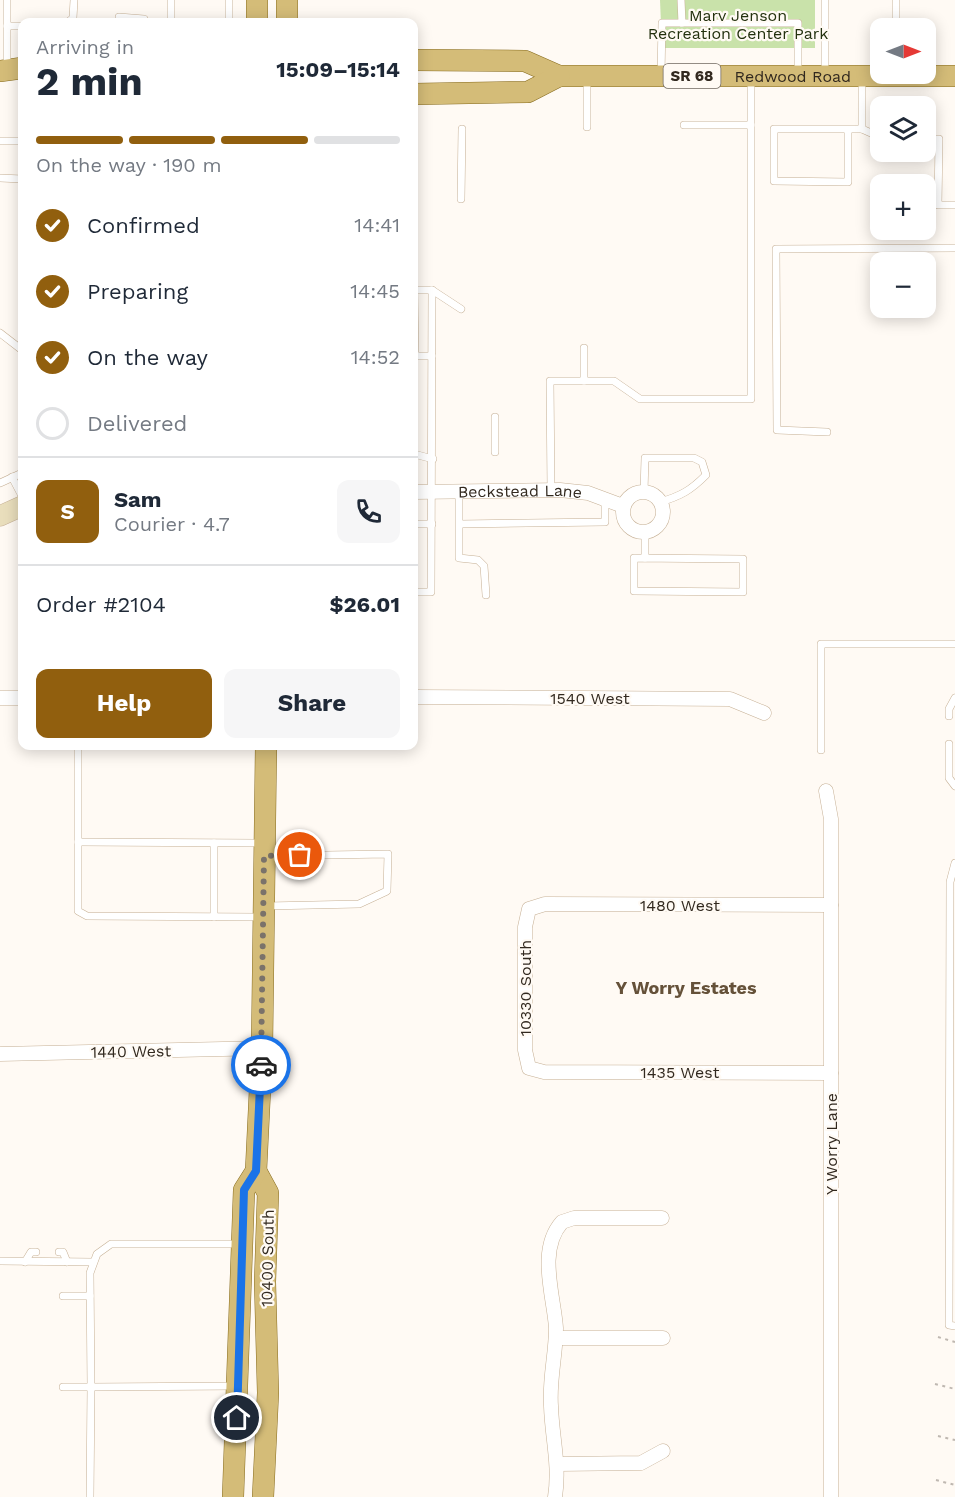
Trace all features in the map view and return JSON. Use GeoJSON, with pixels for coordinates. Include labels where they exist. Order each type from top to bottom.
{"type":"FeatureCollection","features":[{"type":"Feature","properties":{"kind":"main road"},"geometry":{"type":"LineString","coordinates":[[257,0],[257,18]]}},
{"type":"Feature","properties":{"kind":"main road"},"geometry":{"type":"LineString","coordinates":[[287,0],[287,18]]}},
{"type":"Feature","properties":{"kind":"main road","name":"Redwood Road"},"geometry":{"type":"LineString","coordinates":[[418,60],[525,61],[559,76],[870,76]]}},
{"type":"Feature","properties":{"kind":"main road","name":"Redwood Road"},"geometry":{"type":"LineString","coordinates":[[418,94],[528,92],[559,76]]}},
{"type":"Feature","properties":{"kind":"main road","name":"Redwood Road"},"geometry":{"type":"LineString","coordinates":[[936,76],[955,76]]}},
{"type":"Feature","properties":{"kind":"main road"},"geometry":{"type":"LineString","coordinates":[[256,1171],[262,1048],[266,750]]}},
{"type":"Feature","properties":{"kind":"main road","name":"10400 South"},"geometry":{"type":"LineString","coordinates":[[233,1497],[244,1190],[256,1171],[268,1193],[265,1282],[267,1404],[263,1497]]}},
{"type":"Feature","properties":{"kind":"street","name":"Beckstead Lane"},"geometry":{"type":"LineString","coordinates":[[418,491],[576,491],[605,498],[623,506]]}},
{"type":"Feature","properties":{"kind":"street"},"geometry":{"type":"LineString","coordinates":[[644,492],[655,496],[660,502],[663,510],[658,525],[645,532],[630,528],[622,514],[623,506],[633,494],[644,492]]}},
{"type":"Feature","properties":{"kind":"street"},"geometry":{"type":"LineString","coordinates":[[0,516],[18,508]]}},
{"type":"Feature","properties":{"kind":"street","name":"1540 West"},"geometry":{"type":"LineString","coordinates":[[418,697],[730,699],[764,713]]}},
{"type":"Feature","properties":{"kind":"street"},"geometry":{"type":"LineString","coordinates":[[0,698],[18,698]]}},
{"type":"Feature","properties":{"kind":"street","name":"Y Worry Lane"},"geometry":{"type":"LineString","coordinates":[[826,791],[831,819],[831,1497]]}},
{"type":"Feature","properties":{"kind":"street","name":"1480 West"},"geometry":{"type":"LineString","coordinates":[[529,909],[545,904],[831,905]]}},
{"type":"Feature","properties":{"kind":"street","name":"10330 South"},"geometry":{"type":"LineString","coordinates":[[529,909],[525,927],[525,1050],[529,1068]]}},
{"type":"Feature","properties":{"kind":"street","name":"1440 West"},"geometry":{"type":"LineString","coordinates":[[0,1054],[262,1048]]}},
{"type":"Feature","properties":{"kind":"street","name":"1435 West"},"geometry":{"type":"LineString","coordinates":[[529,1068],[544,1072],[831,1073]]}},
{"type":"Feature","properties":{"kind":"street"},"geometry":{"type":"LineString","coordinates":[[555,1497],[558,1464],[550,1405],[555,1338],[549,1272],[554,1234],[562,1221],[578,1217],[662,1218]]}},
{"type":"Feature","properties":{"kind":"street"},"geometry":{"type":"LineString","coordinates":[[555,1338],[663,1338]]}},
{"type":"Feature","properties":{"kind":"street"},"geometry":{"type":"LineString","coordinates":[[558,1464],[641,1463],[663,1450]]}},
{"type":"Feature","properties":{"kind":"lane"},"geometry":{"type":"LineString","coordinates":[[7,0],[7,26],[13,72]]}},
{"type":"Feature","properties":{"kind":"lane"},"geometry":{"type":"LineString","coordinates":[[73,18],[74,0]]}},
{"type":"Feature","properties":{"kind":"lane"},"geometry":{"type":"LineString","coordinates":[[171,0],[171,18]]}},
{"type":"Feature","properties":{"kind":"lane"},"geometry":{"type":"LineString","coordinates":[[229,0],[229,18]]}},
{"type":"Feature","properties":{"kind":"lane"},"geometry":{"type":"LineString","coordinates":[[681,0],[682,23]]}},
{"type":"Feature","properties":{"kind":"lane"},"geometry":{"type":"LineString","coordinates":[[825,0],[825,76]]}},
{"type":"Feature","properties":{"kind":"lane"},"geometry":{"type":"LineString","coordinates":[[896,0],[896,18]]}},
{"type":"Feature","properties":{"kind":"lane"},"geometry":{"type":"LineString","coordinates":[[119,17],[132,18]]}},
{"type":"Feature","properties":{"kind":"lane"},"geometry":{"type":"LineString","coordinates":[[662,76],[662,23],[798,23],[798,76]]}},
{"type":"Feature","properties":{"kind":"lane"},"geometry":{"type":"LineString","coordinates":[[7,26],[18,26]]}},
{"type":"Feature","properties":{"kind":"lane"},"geometry":{"type":"LineString","coordinates":[[587,76],[587,127]]}},
{"type":"Feature","properties":{"kind":"lane"},"geometry":{"type":"LineString","coordinates":[[551,490],[550,381],[614,381],[640,399],[751,399],[751,76]]}},
{"type":"Feature","properties":{"kind":"lane"},"geometry":{"type":"LineString","coordinates":[[862,76],[862,129]]}},
{"type":"Feature","properties":{"kind":"lane"},"geometry":{"type":"LineString","coordinates":[[684,125],[751,125]]}},
{"type":"Feature","properties":{"kind":"lane"},"geometry":{"type":"LineString","coordinates":[[461,199],[462,129]]}},
{"type":"Feature","properties":{"kind":"lane"},"geometry":{"type":"LineString","coordinates":[[848,129],[848,182],[774,181],[774,129],[848,129],[862,129],[870,133]]}},
{"type":"Feature","properties":{"kind":"lane"},"geometry":{"type":"LineString","coordinates":[[936,139],[939,139],[938,205],[955,205]]}},
{"type":"Feature","properties":{"kind":"lane"},"geometry":{"type":"LineString","coordinates":[[0,141],[18,141]]}},
{"type":"Feature","properties":{"kind":"lane"},"geometry":{"type":"LineString","coordinates":[[0,177],[18,179]]}},
{"type":"Feature","properties":{"kind":"lane"},"geometry":{"type":"LineString","coordinates":[[827,432],[777,430],[776,249],[955,248]]}},
{"type":"Feature","properties":{"kind":"lane"},"geometry":{"type":"LineString","coordinates":[[418,290],[432,290],[461,309]]}},
{"type":"Feature","properties":{"kind":"lane"},"geometry":{"type":"LineString","coordinates":[[418,591],[431,591],[432,290]]}},
{"type":"Feature","properties":{"kind":"lane"},"geometry":{"type":"LineString","coordinates":[[0,333],[18,347]]}},
{"type":"Feature","properties":{"kind":"lane"},"geometry":{"type":"LineString","coordinates":[[584,348],[584,381]]}},
{"type":"Feature","properties":{"kind":"lane"},"geometry":{"type":"LineString","coordinates":[[418,356],[432,356]]}},
{"type":"Feature","properties":{"kind":"lane"},"geometry":{"type":"LineString","coordinates":[[495,417],[495,452]]}},
{"type":"Feature","properties":{"kind":"lane"},"geometry":{"type":"LineString","coordinates":[[418,455],[433,459]]}},
{"type":"Feature","properties":{"kind":"lane"},"geometry":{"type":"LineString","coordinates":[[644,492],[645,458],[694,458],[705,465],[706,475],[691,490],[683,496],[660,502]]}},
{"type":"Feature","properties":{"kind":"lane"},"geometry":{"type":"LineString","coordinates":[[0,483],[18,475]]}},
{"type":"Feature","properties":{"kind":"lane"},"geometry":{"type":"LineString","coordinates":[[12,477],[18,488]]}},
{"type":"Feature","properties":{"kind":"lane"},"geometry":{"type":"LineString","coordinates":[[459,491],[459,558],[478,560],[484,566],[486,595]]}},
{"type":"Feature","properties":{"kind":"lane"},"geometry":{"type":"LineString","coordinates":[[460,524],[605,522],[605,498]]}},
{"type":"Feature","properties":{"kind":"lane"},"geometry":{"type":"LineString","coordinates":[[418,524],[432,524]]}},
{"type":"Feature","properties":{"kind":"lane"},"geometry":{"type":"LineString","coordinates":[[645,532],[645,558]]}},
{"type":"Feature","properties":{"kind":"lane"},"geometry":{"type":"LineString","coordinates":[[634,558],[645,558],[743,559],[743,592],[634,591],[634,558]]}},
{"type":"Feature","properties":{"kind":"lane"},"geometry":{"type":"LineString","coordinates":[[821,750],[821,644],[955,644]]}},
{"type":"Feature","properties":{"kind":"lane"},"geometry":{"type":"LineString","coordinates":[[949,716],[949,709],[955,698]]}},
{"type":"Feature","properties":{"kind":"lane"},"geometry":{"type":"LineString","coordinates":[[949,744],[949,778],[955,786]]}},
{"type":"Feature","properties":{"kind":"lane"},"geometry":{"type":"LineString","coordinates":[[78,750],[78,842],[78,911],[83,915],[214,917],[359,904],[387,891],[388,854],[264,849],[214,843],[78,842]]}},
{"type":"Feature","properties":{"kind":"lane"},"geometry":{"type":"LineString","coordinates":[[214,843],[214,917]]}},
{"type":"Feature","properties":{"kind":"lane"},"geometry":{"type":"LineString","coordinates":[[955,863],[950,882],[952,1114],[949,1325],[955,1326]]}},
{"type":"Feature","properties":{"kind":"lane"},"geometry":{"type":"LineString","coordinates":[[90,1497],[90,1273],[97,1254],[111,1244],[243,1244]]}},
{"type":"Feature","properties":{"kind":"lane"},"geometry":{"type":"LineString","coordinates":[[25,1262],[31,1252],[36,1252]]}},
{"type":"Feature","properties":{"kind":"lane"},"geometry":{"type":"LineString","coordinates":[[59,1252],[63,1252],[67,1262]]}},
{"type":"Feature","properties":{"kind":"lane"},"geometry":{"type":"LineString","coordinates":[[0,1261],[93,1262]]}},
{"type":"Feature","properties":{"kind":"lane"},"geometry":{"type":"LineString","coordinates":[[63,1296],[90,1296]]}},
{"type":"Feature","properties":{"kind":"lane"},"geometry":{"type":"LineString","coordinates":[[63,1387],[238,1386]]}},
{"type":"Feature","properties":{"kind":"path"},"geometry":{"type":"LineString","coordinates":[[938,1337],[955,1342]]}},
{"type":"Feature","properties":{"kind":"path"},"geometry":{"type":"LineString","coordinates":[[935,1384],[955,1389]]}},
{"type":"Feature","properties":{"kind":"path"},"geometry":{"type":"LineString","coordinates":[[938,1436],[955,1440]]}},
{"type":"Feature","properties":{"kind":"path"},"geometry":{"type":"LineString","coordinates":[[936,1480],[955,1485]]}},
{"type":"Feature","properties":{"kind":"green space","name":"Marv Jenson Recreation Center Park"},"geometry":{"type":"Polygon","coordinates":[[[660,0],[815,0],[815,48],[662,48],[660,0]]]}},
{"type":"Feature","properties":{"kind":"way so far"},"geometry":{"type":"LineString","coordinates":[[261,1065],[264,856],[300,855]]}},
{"type":"Feature","properties":{"kind":"district","name":"Y Worry Estates"},"geometry":{"type":"Point","coordinates":[686,988]}},
{"type":"Feature","properties":{"kind":"route"},"geometry":{"type":"LineString","coordinates":[[237,1418],[244,1190],[256,1171],[261,1065]]}}]}
